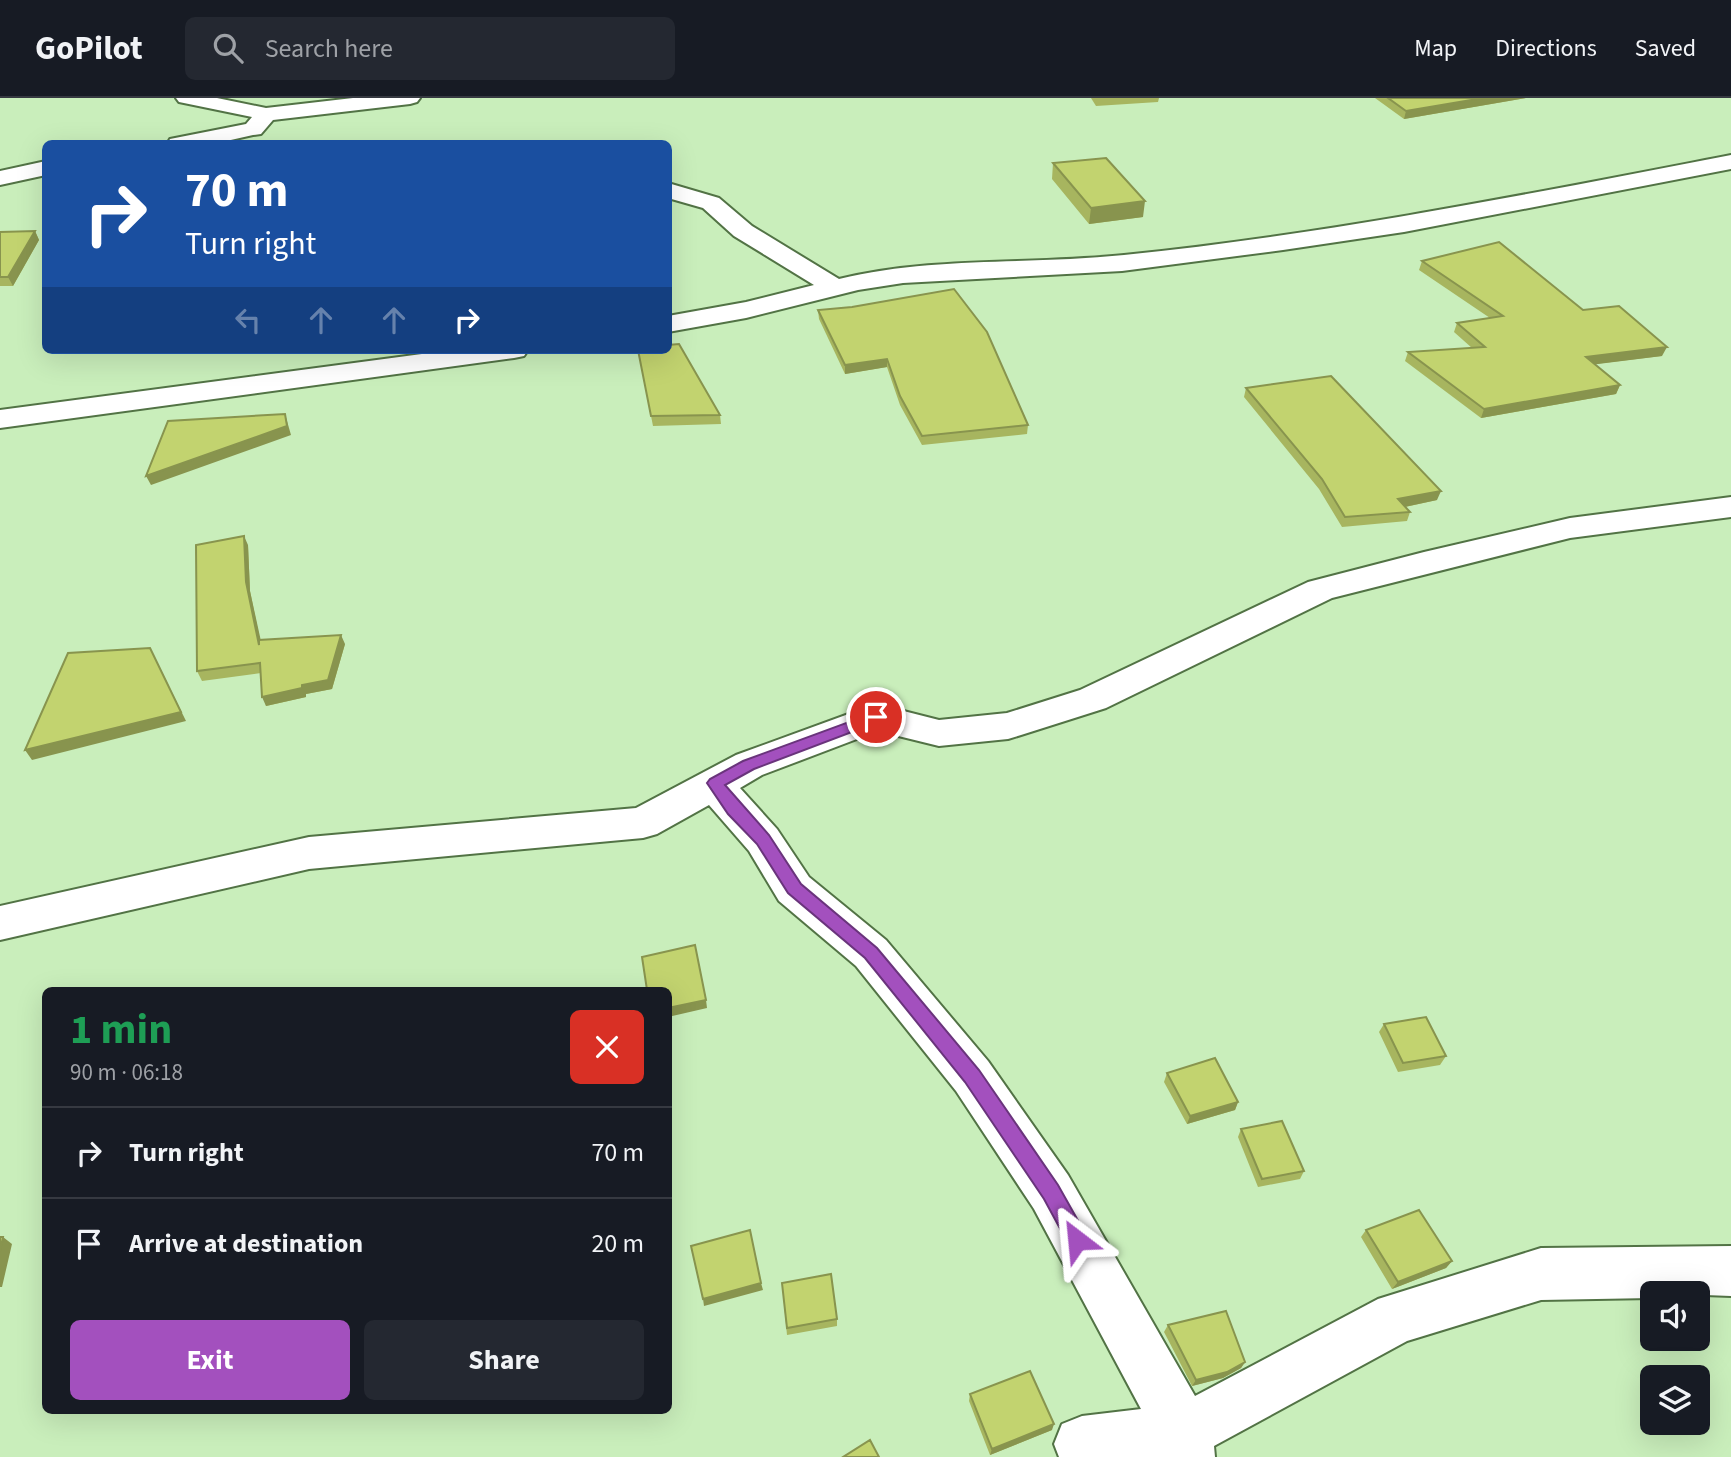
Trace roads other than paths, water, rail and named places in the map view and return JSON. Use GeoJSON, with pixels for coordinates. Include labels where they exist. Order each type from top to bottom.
{"type":"FeatureCollection","features":[{"type":"Feature","properties":{"kind":"street"},"geometry":{"type":"LineString","coordinates":[[186,98],[266,114],[410,98]]}},
{"type":"Feature","properties":{"kind":"street"},"geometry":{"type":"LineString","coordinates":[[197,140],[253,129],[266,114]]}},
{"type":"Feature","properties":{"kind":"street"},"geometry":{"type":"LineString","coordinates":[[207,138],[233,140]]}},
{"type":"Feature","properties":{"kind":"street"},"geometry":{"type":"LineString","coordinates":[[672,323],[746,310],[903,275],[1110,264],[1405,225],[1731,162]]}},
{"type":"Feature","properties":{"kind":"street"},"geometry":{"type":"LineString","coordinates":[[0,178],[42,169]]}},
{"type":"Feature","properties":{"kind":"street"},"geometry":{"type":"LineString","coordinates":[[672,191],[711,203],[743,231],[836,288]]}},
{"type":"Feature","properties":{"kind":"street"},"geometry":{"type":"LineString","coordinates":[[0,419],[484,354]]}},
{"type":"Feature","properties":{"kind":"street"},"geometry":{"type":"LineString","coordinates":[[0,923],[309,853],[643,823],[749,765],[876,717],[939,733],[1008,726],[1093,699],[1320,590],[1570,528],[1731,506]]}},
{"type":"Feature","properties":{"kind":"street"},"geometry":{"type":"LineString","coordinates":[[715,783],[734,809],[763,840],[794,889],[871,953],[972,1076],[1051,1192],[1185,1444]]}},
{"type":"Feature","properties":{"kind":"street"},"geometry":{"type":"LineString","coordinates":[[1083,1444],[1185,1444],[1396,1318],[1541,1274],[1731,1271]]}}]}
